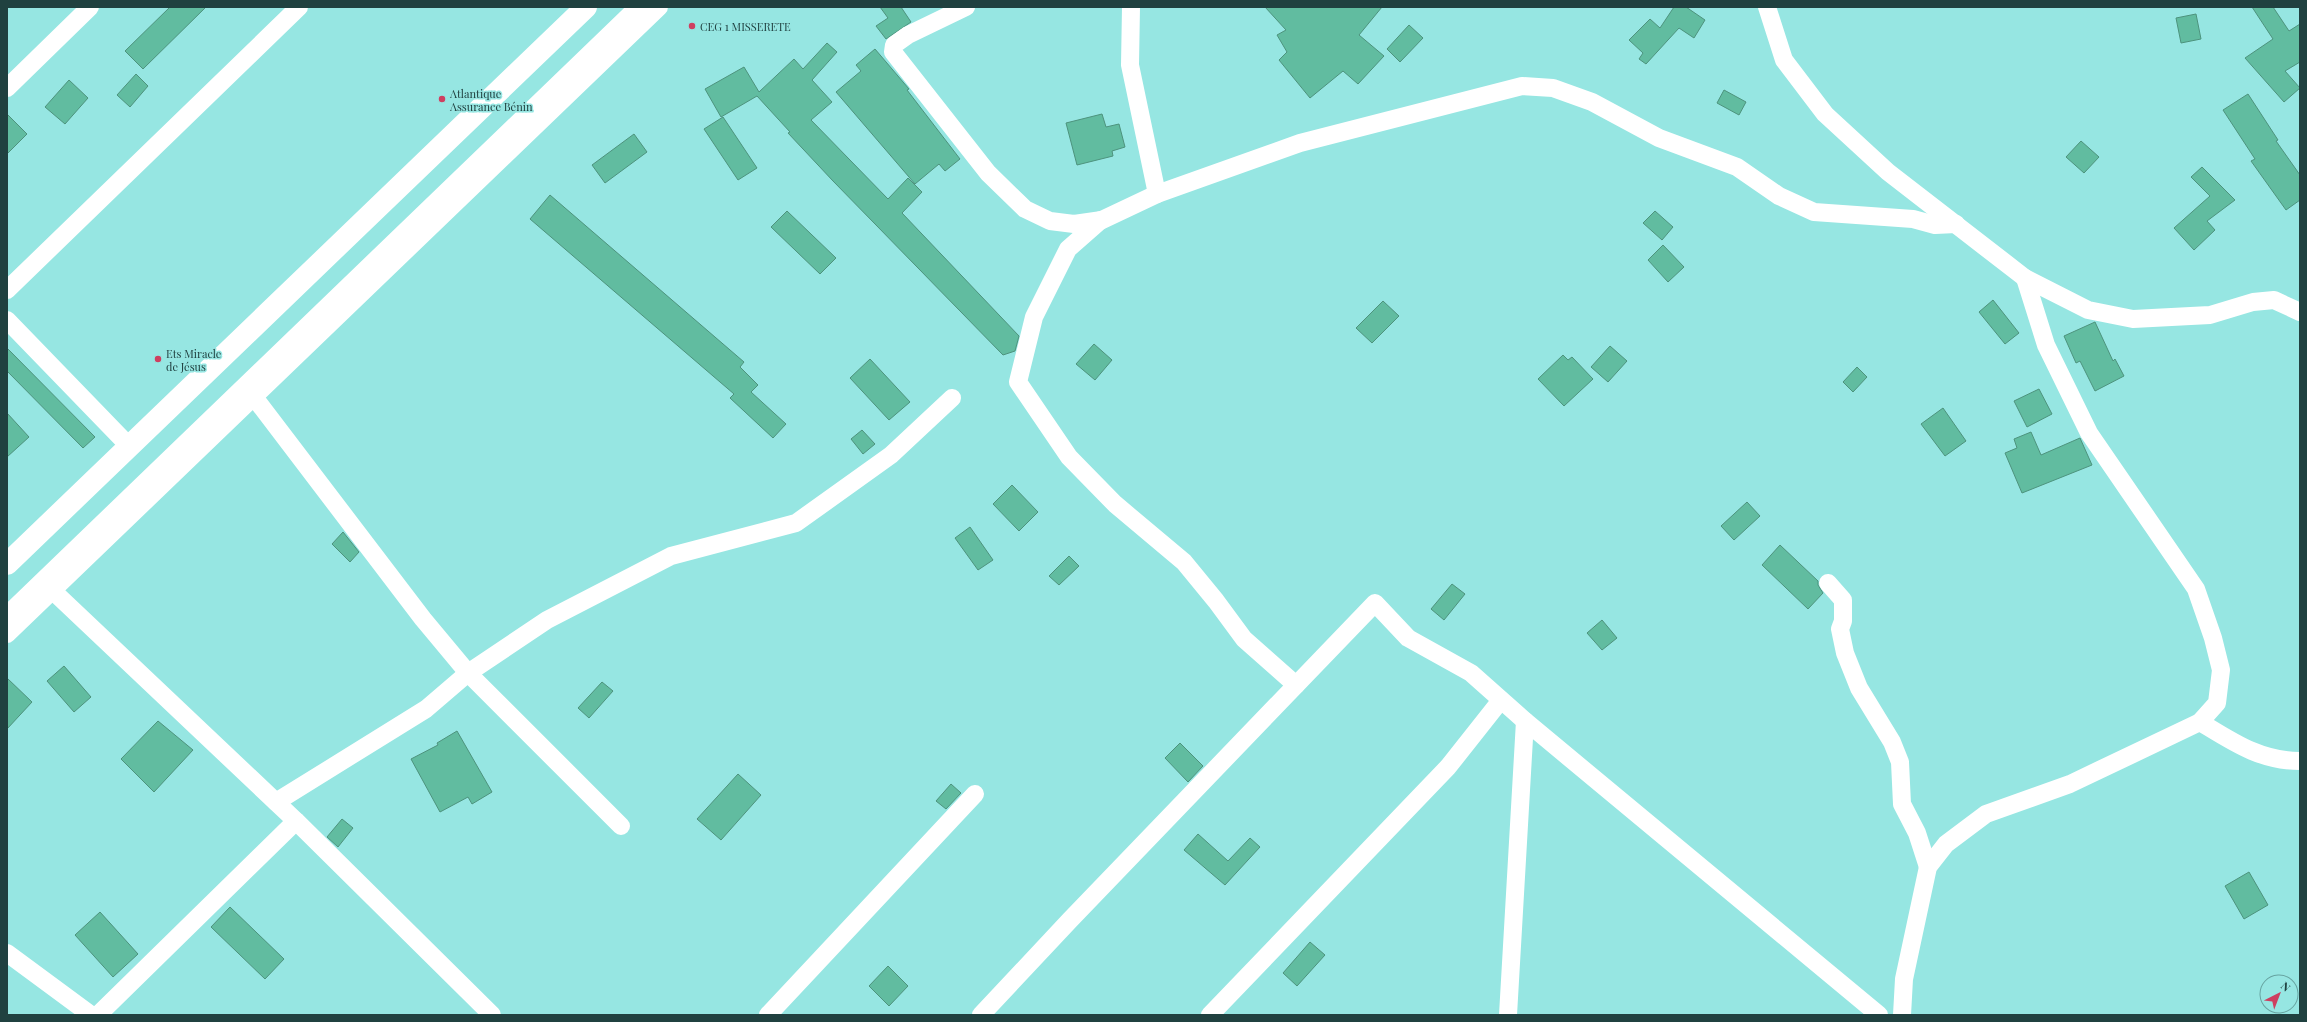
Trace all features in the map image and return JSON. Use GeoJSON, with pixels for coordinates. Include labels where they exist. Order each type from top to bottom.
{"type":"FeatureCollection","features":[{"type":"Feature","properties":{"kind":"highway"},"geometry":{"type":"LineString","coordinates":[[7,564],[586,7]]}},
{"type":"Feature","properties":{"kind":"highway"},"geometry":{"type":"LineString","coordinates":[[7,618],[641,7]]}},
{"type":"Feature","properties":{"kind":"street"},"geometry":{"type":"LineString","coordinates":[[7,88],[90,7]]}},
{"type":"Feature","properties":{"kind":"street"},"geometry":{"type":"LineString","coordinates":[[7,290],[299,7]]}},
{"type":"Feature","properties":{"kind":"street"},"geometry":{"type":"LineString","coordinates":[[7,634],[659,7]]}},
{"type":"Feature","properties":{"kind":"street"},"geometry":{"type":"LineString","coordinates":[[966,7],[908,35],[894,45],[893,52],[988,173],[1024,209],[1050,221],[1074,224],[1102,220]]}},
{"type":"Feature","properties":{"kind":"street"},"geometry":{"type":"LineString","coordinates":[[1131,7],[1130,65],[1157,194]]}},
{"type":"Feature","properties":{"kind":"street"},"geometry":{"type":"LineString","coordinates":[[1767,7],[1784,60],[1825,114],[1888,172],[2025,278],[2088,310],[2133,319],[2210,315],[2253,302],[2274,300],[2300,312]]}},
{"type":"Feature","properties":{"kind":"street"},"geometry":{"type":"LineString","coordinates":[[1296,685],[1244,639],[1216,601],[1184,562],[1115,504],[1069,457],[1018,382],[1034,317],[1068,249],[1102,220],[1157,194],[1300,142],[1522,86],[1553,88],[1592,102],[1659,138],[1737,167],[1779,196],[1814,212],[1913,219],[1935,225],[1956,224]]}},
{"type":"Feature","properties":{"kind":"street"},"geometry":{"type":"LineString","coordinates":[[1902,1015],[1904,979],[1928,867],[1946,844],[1986,814],[2070,784],[2200,722],[2217,703],[2221,670],[2213,638],[2196,589],[2089,432],[2046,345],[2025,278]]}},
{"type":"Feature","properties":{"kind":"street"},"geometry":{"type":"LineString","coordinates":[[7,320],[129,446]]}},
{"type":"Feature","properties":{"kind":"street"},"geometry":{"type":"LineString","coordinates":[[254,397],[423,619],[468,673],[621,826]]}},
{"type":"Feature","properties":{"kind":"street"},"geometry":{"type":"LineString","coordinates":[[276,802],[426,709],[468,673],[547,620],[671,556],[796,522],[891,455],[952,398]]}},
{"type":"Feature","properties":{"kind":"street"},"geometry":{"type":"LineString","coordinates":[[1828,583],[1843,600],[1843,621],[1840,629],[1844,653],[1859,688],[1892,742],[1900,762],[1902,804],[1917,833],[1928,867]]}},
{"type":"Feature","properties":{"kind":"street"},"geometry":{"type":"LineString","coordinates":[[53,591],[296,821],[492,1015]]}},
{"type":"Feature","properties":{"kind":"street"},"geometry":{"type":"LineString","coordinates":[[981,1015],[1375,603],[1408,638],[1471,673],[1525,722],[1878,1015]]}},
{"type":"Feature","properties":{"kind":"street"},"geometry":{"type":"LineString","coordinates":[[1210,1015],[1448,767],[1501,700]]}},
{"type":"Feature","properties":{"kind":"street"},"geometry":{"type":"LineString","coordinates":[[1508,1015],[1525,722]]}},
{"type":"Feature","properties":{"kind":"street"},"geometry":{"type":"LineString","coordinates":[[2200,722],[2244,748],[2280,761],[2300,761]]}},
{"type":"Feature","properties":{"kind":"street"},"geometry":{"type":"LineString","coordinates":[[768,1015],[975,794]]}},
{"type":"Feature","properties":{"kind":"street"},"geometry":{"type":"LineString","coordinates":[[98,1015],[296,821]]}},
{"type":"Feature","properties":{"kind":"street"},"geometry":{"type":"LineString","coordinates":[[7,953],[91,1015]]}},
{"type":"Feature","properties":{"kind":"building"},"geometry":{"type":"Polygon","coordinates":[[[170,7],[206,7],[143,69],[125,51],[170,7]]]}},
{"type":"Feature","properties":{"kind":"building"},"geometry":{"type":"Polygon","coordinates":[[[880,7],[901,7],[911,22],[886,39],[876,26],[888,18],[880,7]]]}},
{"type":"Feature","properties":{"kind":"building"},"geometry":{"type":"Polygon","coordinates":[[[1265,7],[1382,7],[1359,35],[1384,56],[1358,84],[1343,71],[1310,98],[1279,60],[1287,52],[1277,35],[1286,30],[1265,7]]]}},
{"type":"Feature","properties":{"kind":"building"},"geometry":{"type":"Polygon","coordinates":[[[1674,7],[1686,7],[1705,20],[1694,38],[1679,28],[1646,64],[1639,59],[1643,53],[1629,40],[1650,19],[1660,28],[1674,7]]]}},
{"type":"Feature","properties":{"kind":"building"},"geometry":{"type":"Polygon","coordinates":[[[2252,7],[2273,7],[2289,31],[2300,24],[2300,62],[2285,71],[2300,88],[2284,102],[2245,58],[2273,39],[2252,7]]]}},
{"type":"Feature","properties":{"kind":"building"},"geometry":{"type":"Polygon","coordinates":[[[2196,14],[2201,39],[2181,43],[2176,18],[2196,14]]]}},
{"type":"Feature","properties":{"kind":"building"},"geometry":{"type":"Polygon","coordinates":[[[1409,25],[1423,38],[1400,62],[1387,49],[1409,25]]]}},
{"type":"Feature","properties":{"kind":"building"},"geometry":{"type":"Polygon","coordinates":[[[827,43],[837,52],[812,80],[832,102],[811,120],[888,199],[908,178],[922,192],[902,213],[1019,336],[1015,351],[1003,355],[833,181],[788,133],[790,132],[757,96],[721,117],[705,89],[744,67],[759,92],[794,59],[803,69],[827,43]]]}},
{"type":"Feature","properties":{"kind":"building"},"geometry":{"type":"Polygon","coordinates":[[[875,49],[909,89],[907,90],[960,159],[945,171],[939,164],[915,184],[836,92],[861,71],[856,65],[875,49]]]}},
{"type":"Feature","properties":{"kind":"building"},"geometry":{"type":"Polygon","coordinates":[[[136,74],[148,86],[130,107],[117,95],[136,74]]]}},
{"type":"Feature","properties":{"kind":"building"},"geometry":{"type":"Polygon","coordinates":[[[69,80],[88,98],[65,124],[45,107],[69,80]]]}},
{"type":"Feature","properties":{"kind":"building"},"geometry":{"type":"Polygon","coordinates":[[[1724,90],[1746,102],[1739,115],[1717,103],[1724,90]]]}},
{"type":"Feature","properties":{"kind":"building"},"geometry":{"type":"Polygon","coordinates":[[[2248,94],[2278,140],[2276,141],[2300,175],[2300,200],[2286,210],[2251,161],[2255,159],[2223,110],[2248,94]]]}},
{"type":"Feature","properties":{"kind":"building"},"geometry":{"type":"Polygon","coordinates":[[[7,114],[27,134],[7,154],[7,114]]]}},
{"type":"Feature","properties":{"kind":"building"},"geometry":{"type":"Polygon","coordinates":[[[1102,114],[1106,127],[1119,124],[1125,147],[1112,151],[1113,156],[1077,165],[1066,123],[1102,114]]]}},
{"type":"Feature","properties":{"kind":"building"},"geometry":{"type":"Polygon","coordinates":[[[723,117],[757,168],[738,180],[704,129],[723,117]]]}},
{"type":"Feature","properties":{"kind":"building"},"geometry":{"type":"Polygon","coordinates":[[[634,134],[647,152],[605,183],[592,165],[634,134]]]}},
{"type":"Feature","properties":{"kind":"building"},"geometry":{"type":"Polygon","coordinates":[[[2081,141],[2099,157],[2084,173],[2066,157],[2081,141]]]}},
{"type":"Feature","properties":{"kind":"building"},"geometry":{"type":"Polygon","coordinates":[[[2202,167],[2235,200],[2207,221],[2215,230],[2194,250],[2174,228],[2210,196],[2191,177],[2202,167]]]}},
{"type":"Feature","properties":{"kind":"building"},"geometry":{"type":"Polygon","coordinates":[[[550,195],[744,362],[740,367],[758,385],[751,392],[786,424],[773,438],[730,398],[734,394],[530,219],[550,195]]]}},
{"type":"Feature","properties":{"kind":"building"},"geometry":{"type":"Polygon","coordinates":[[[787,211],[836,258],[820,274],[771,227],[787,211]]]}},
{"type":"Feature","properties":{"kind":"building"},"geometry":{"type":"Polygon","coordinates":[[[1655,211],[1673,227],[1662,240],[1643,223],[1655,211]]]}},
{"type":"Feature","properties":{"kind":"building"},"geometry":{"type":"Polygon","coordinates":[[[1663,245],[1684,267],[1668,282],[1648,260],[1663,245]]]}},
{"type":"Feature","properties":{"kind":"building"},"geometry":{"type":"Polygon","coordinates":[[[1993,300],[2019,333],[2005,344],[1979,312],[1993,300]]]}},
{"type":"Feature","properties":{"kind":"building"},"geometry":{"type":"Polygon","coordinates":[[[1383,301],[1399,316],[1372,343],[1356,328],[1383,301]]]}},
{"type":"Feature","properties":{"kind":"building"},"geometry":{"type":"Polygon","coordinates":[[[2095,322],[2113,361],[2115,359],[2124,376],[2095,391],[2080,361],[2076,363],[2064,336],[2095,322]]]}},
{"type":"Feature","properties":{"kind":"building"},"geometry":{"type":"Polygon","coordinates":[[[1094,344],[1112,360],[1095,380],[1076,364],[1094,344]]]}},
{"type":"Feature","properties":{"kind":"building"},"geometry":{"type":"Polygon","coordinates":[[[1610,346],[1627,361],[1608,382],[1591,367],[1610,346]]]}},
{"type":"Feature","properties":{"kind":"building"},"geometry":{"type":"Polygon","coordinates":[[[7,348],[95,437],[83,448],[7,371],[7,348]]]}},
{"type":"Feature","properties":{"kind":"building"},"geometry":{"type":"Polygon","coordinates":[[[1563,355],[1568,360],[1572,357],[1593,379],[1564,406],[1538,379],[1563,355]]]}},
{"type":"Feature","properties":{"kind":"building"},"geometry":{"type":"Polygon","coordinates":[[[870,359],[910,402],[889,420],[850,378],[870,359]]]}},
{"type":"Feature","properties":{"kind":"building"},"geometry":{"type":"Polygon","coordinates":[[[1857,367],[1867,377],[1853,392],[1843,382],[1857,367]]]}},
{"type":"Feature","properties":{"kind":"building"},"geometry":{"type":"Polygon","coordinates":[[[2039,389],[2052,414],[2027,427],[2014,401],[2039,389]]]}},
{"type":"Feature","properties":{"kind":"building"},"geometry":{"type":"Polygon","coordinates":[[[1943,408],[1966,441],[1945,456],[1921,424],[1943,408]]]}},
{"type":"Feature","properties":{"kind":"building"},"geometry":{"type":"Polygon","coordinates":[[[7,413],[29,437],[7,457],[7,413]]]}},
{"type":"Feature","properties":{"kind":"building"},"geometry":{"type":"Polygon","coordinates":[[[862,430],[875,444],[863,454],[851,439],[862,430]]]}},
{"type":"Feature","properties":{"kind":"building"},"geometry":{"type":"Polygon","coordinates":[[[2031,432],[2041,455],[2080,438],[2092,465],[2022,493],[2005,453],[2017,448],[2014,439],[2031,432]]]}},
{"type":"Feature","properties":{"kind":"building"},"geometry":{"type":"Polygon","coordinates":[[[1012,485],[1038,512],[1019,531],[993,504],[1012,485]]]}},
{"type":"Feature","properties":{"kind":"building"},"geometry":{"type":"Polygon","coordinates":[[[1747,502],[1760,516],[1734,540],[1721,526],[1747,502]]]}},
{"type":"Feature","properties":{"kind":"building"},"geometry":{"type":"Polygon","coordinates":[[[970,527],[993,560],[978,570],[955,538],[970,527]]]}},
{"type":"Feature","properties":{"kind":"building"},"geometry":{"type":"Polygon","coordinates":[[[343,532],[359,552],[350,562],[332,544],[343,532]]]}},
{"type":"Feature","properties":{"kind":"building"},"geometry":{"type":"Polygon","coordinates":[[[1780,545],[1818,581],[1818,585],[1823,593],[1808,609],[1762,565],[1780,545]]]}},
{"type":"Feature","properties":{"kind":"building"},"geometry":{"type":"Polygon","coordinates":[[[1069,556],[1079,566],[1059,585],[1049,576],[1069,556]]]}},
{"type":"Feature","properties":{"kind":"building"},"geometry":{"type":"Polygon","coordinates":[[[1452,584],[1465,594],[1444,620],[1431,609],[1452,584]]]}},
{"type":"Feature","properties":{"kind":"building"},"geometry":{"type":"Polygon","coordinates":[[[1602,620],[1617,638],[1602,650],[1587,633],[1602,620]]]}},
{"type":"Feature","properties":{"kind":"building"},"geometry":{"type":"Polygon","coordinates":[[[64,666],[91,697],[74,712],[47,681],[64,666]]]}},
{"type":"Feature","properties":{"kind":"building"},"geometry":{"type":"Polygon","coordinates":[[[7,678],[32,702],[7,729],[7,678]]]}},
{"type":"Feature","properties":{"kind":"building"},"geometry":{"type":"Polygon","coordinates":[[[602,682],[613,691],[589,718],[578,708],[602,682]]]}},
{"type":"Feature","properties":{"kind":"building"},"geometry":{"type":"Polygon","coordinates":[[[158,721],[193,750],[154,792],[121,759],[158,721]]]}},
{"type":"Feature","properties":{"kind":"building"},"geometry":{"type":"Polygon","coordinates":[[[457,731],[492,792],[472,804],[468,797],[440,812],[411,759],[438,745],[437,743],[457,731]]]}},
{"type":"Feature","properties":{"kind":"building"},"geometry":{"type":"Polygon","coordinates":[[[1180,743],[1203,766],[1188,782],[1165,758],[1180,743]]]}},
{"type":"Feature","properties":{"kind":"building"},"geometry":{"type":"Polygon","coordinates":[[[738,774],[761,795],[721,840],[697,819],[738,774]]]}},
{"type":"Feature","properties":{"kind":"building"},"geometry":{"type":"Polygon","coordinates":[[[951,784],[961,793],[946,809],[936,801],[951,784]]]}},
{"type":"Feature","properties":{"kind":"building"},"geometry":{"type":"Polygon","coordinates":[[[342,819],[353,828],[338,847],[327,837],[342,819]]]}},
{"type":"Feature","properties":{"kind":"building"},"geometry":{"type":"Polygon","coordinates":[[[1198,834],[1228,861],[1250,838],[1260,847],[1225,885],[1184,850],[1198,834]]]}},
{"type":"Feature","properties":{"kind":"building"},"geometry":{"type":"Polygon","coordinates":[[[2249,872],[2268,905],[2244,919],[2225,886],[2249,872]]]}},
{"type":"Feature","properties":{"kind":"building"},"geometry":{"type":"Polygon","coordinates":[[[230,907],[284,959],[265,979],[211,927],[230,907]]]}},
{"type":"Feature","properties":{"kind":"building"},"geometry":{"type":"Polygon","coordinates":[[[100,912],[138,954],[113,977],[75,935],[100,912]]]}},
{"type":"Feature","properties":{"kind":"building"},"geometry":{"type":"Polygon","coordinates":[[[1310,942],[1325,955],[1297,986],[1283,973],[1310,942]]]}},
{"type":"Feature","properties":{"kind":"building"},"geometry":{"type":"Polygon","coordinates":[[[888,966],[908,986],[889,1006],[869,986],[888,966]]]}},
{"type":"Feature","properties":{"kind":"place","name":"CEG 1 MISSERETE"},"geometry":{"type":"Point","coordinates":[692,26]}},
{"type":"Feature","properties":{"kind":"place","name":"Atlantique Assurance Bénin"},"geometry":{"type":"Point","coordinates":[442,99]}},
{"type":"Feature","properties":{"kind":"place","name":"Ets Miracle de Jésus"},"geometry":{"type":"Point","coordinates":[158,359]}}]}
